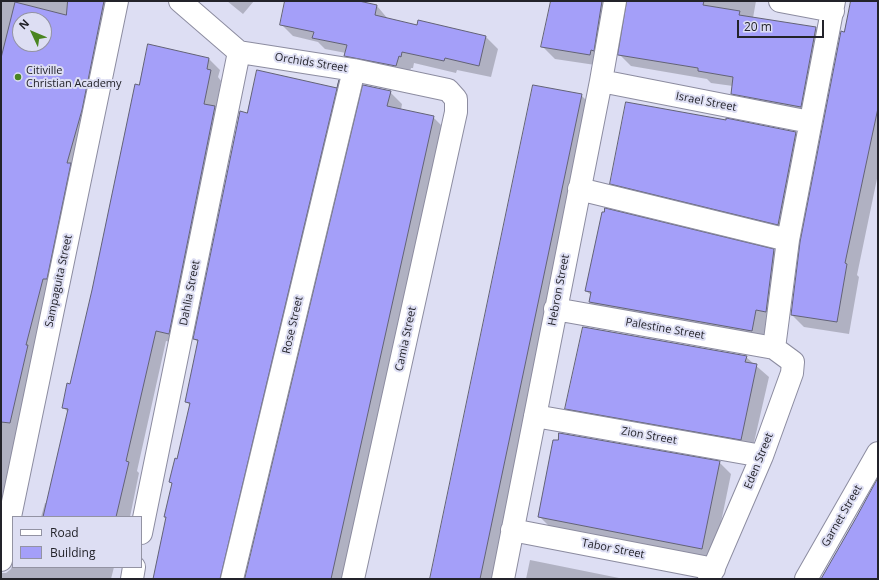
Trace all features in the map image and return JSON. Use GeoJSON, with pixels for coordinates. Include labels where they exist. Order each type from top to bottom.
{"type":"FeatureCollection","features":[{"type":"Feature","properties":{"kind":"street","name":"Sampaguita Street"},"geometry":{"type":"LineString","coordinates":[[1,560],[117,1]]}},
{"type":"Feature","properties":{"kind":"street"},"geometry":{"type":"LineString","coordinates":[[180,1],[239,52]]}},
{"type":"Feature","properties":{"kind":"street","name":"Hebron Street"},"geometry":{"type":"LineString","coordinates":[[503,579],[536,416],[555,309],[601,82],[615,1]]}},
{"type":"Feature","properties":{"kind":"street"},"geometry":{"type":"LineString","coordinates":[[774,348],[788,240],[833,6],[780,1]]}},
{"type":"Feature","properties":{"kind":"street","name":"Orchids Street"},"geometry":{"type":"LineString","coordinates":[[239,52],[354,70],[448,90],[456,99]]}},
{"type":"Feature","properties":{"kind":"street","name":"Dahlia Street"},"geometry":{"type":"LineString","coordinates":[[142,529],[239,52]]}},
{"type":"Feature","properties":{"kind":"street","name":"Rose Street"},"geometry":{"type":"LineString","coordinates":[[232,579],[354,70]]}},
{"type":"Feature","properties":{"kind":"street","name":"Israel Street"},"geometry":{"type":"LineString","coordinates":[[601,82],[810,122]]}},
{"type":"Feature","properties":{"kind":"street","name":"Camia Street"},"geometry":{"type":"LineString","coordinates":[[353,579],[456,112],[456,99]]}},
{"type":"Feature","properties":{"kind":"street"},"geometry":{"type":"LineString","coordinates":[[579,189],[788,240]]}},
{"type":"Feature","properties":{"kind":"street","name":"Palestine Street"},"geometry":{"type":"LineString","coordinates":[[555,309],[774,348]]}},
{"type":"Feature","properties":{"kind":"street","name":"Eden Street"},"geometry":{"type":"LineString","coordinates":[[712,574],[762,456],[792,373],[793,362],[774,348]]}},
{"type":"Feature","properties":{"kind":"street","name":"Zion Street"},"geometry":{"type":"LineString","coordinates":[[536,416],[762,456]]}},
{"type":"Feature","properties":{"kind":"street","name":"Garnet Street"},"geometry":{"type":"LineString","coordinates":[[806,579],[878,453]]}},
{"type":"Feature","properties":{"kind":"street","name":"Tabor Street"},"geometry":{"type":"LineString","coordinates":[[512,530],[712,574]]}},
{"type":"Feature","properties":{"kind":"street"},"geometry":{"type":"LineString","coordinates":[[132,579],[134,568]]}},
{"type":"Feature","properties":{"kind":"building"},"geometry":{"type":"Polygon","coordinates":[[[68,1],[104,1],[82,110],[67,163],[71,163],[47,279],[43,279],[26,345],[28,345],[10,423],[1,422],[1,58],[12,14],[12,52],[52,52],[52,12],[12,12],[15,2],[66,15],[68,1]]]}},
{"type":"Feature","properties":{"kind":"building"},"geometry":{"type":"Polygon","coordinates":[[[285,1],[359,1],[377,5],[375,15],[417,25],[418,20],[486,36],[479,66],[445,58],[444,61],[402,52],[396,66],[344,56],[347,45],[312,38],[314,32],[280,25],[285,1]]]}},
{"type":"Feature","properties":{"kind":"building"},"geometry":{"type":"Polygon","coordinates":[[[551,1],[602,1],[594,51],[591,50],[590,55],[541,47],[551,1]]]}},
{"type":"Feature","properties":{"kind":"building"},"geometry":{"type":"Polygon","coordinates":[[[627,1],[704,1],[703,5],[740,11],[739,15],[816,27],[801,107],[731,94],[733,77],[698,71],[698,68],[618,55],[627,1]]]}},
{"type":"Feature","properties":{"kind":"building"},"geometry":{"type":"Polygon","coordinates":[[[851,1],[878,1],[878,108],[845,263],[847,264],[837,322],[791,315],[800,242],[841,31],[844,32],[851,1]]]}},
{"type":"Feature","properties":{"kind":"building"},"geometry":{"type":"Polygon","coordinates":[[[148,44],[209,58],[207,69],[211,70],[204,104],[215,106],[169,334],[156,331],[126,461],[129,462],[116,516],[43,516],[68,409],[62,408],[67,383],[70,384],[92,290],[135,84],[139,85],[148,44]]]}},
{"type":"Feature","properties":{"kind":"building"},"geometry":{"type":"Polygon","coordinates":[[[257,70],[337,88],[339,80],[220,579],[153,579],[166,517],[164,517],[172,483],[169,482],[175,458],[177,459],[190,403],[185,402],[198,340],[193,339],[240,111],[247,113],[257,70]]]}},
{"type":"Feature","properties":{"kind":"building"},"geometry":{"type":"Polygon","coordinates":[[[363,85],[391,91],[387,106],[434,116],[331,579],[245,579],[363,85]]]}},
{"type":"Feature","properties":{"kind":"building"},"geometry":{"type":"Polygon","coordinates":[[[533,85],[582,94],[480,579],[430,579],[533,85]]]}},
{"type":"Feature","properties":{"kind":"building"},"geometry":{"type":"Polygon","coordinates":[[[626,102],[726,120],[726,118],[796,132],[778,225],[610,184],[626,102]]]}},
{"type":"Feature","properties":{"kind":"building"},"geometry":{"type":"Polygon","coordinates":[[[605,208],[774,249],[766,312],[756,310],[752,331],[589,302],[591,292],[585,291],[602,212],[604,212],[605,208]]]}},
{"type":"Feature","properties":{"kind":"building"},"geometry":{"type":"Polygon","coordinates":[[[583,327],[747,356],[745,362],[757,364],[741,440],[565,409],[583,327]]]}},
{"type":"Feature","properties":{"kind":"building"},"geometry":{"type":"Polygon","coordinates":[[[559,433],[720,461],[702,549],[538,517],[553,440],[558,440],[559,433]]]}},
{"type":"Feature","properties":{"kind":"building"},"geometry":{"type":"Polygon","coordinates":[[[878,478],[878,579],[821,579],[856,518],[878,478]]]}},
{"type":"Feature","properties":{"kind":"place","name":"Citiville Christian Academy"},"geometry":{"type":"Point","coordinates":[18,77]}}]}
